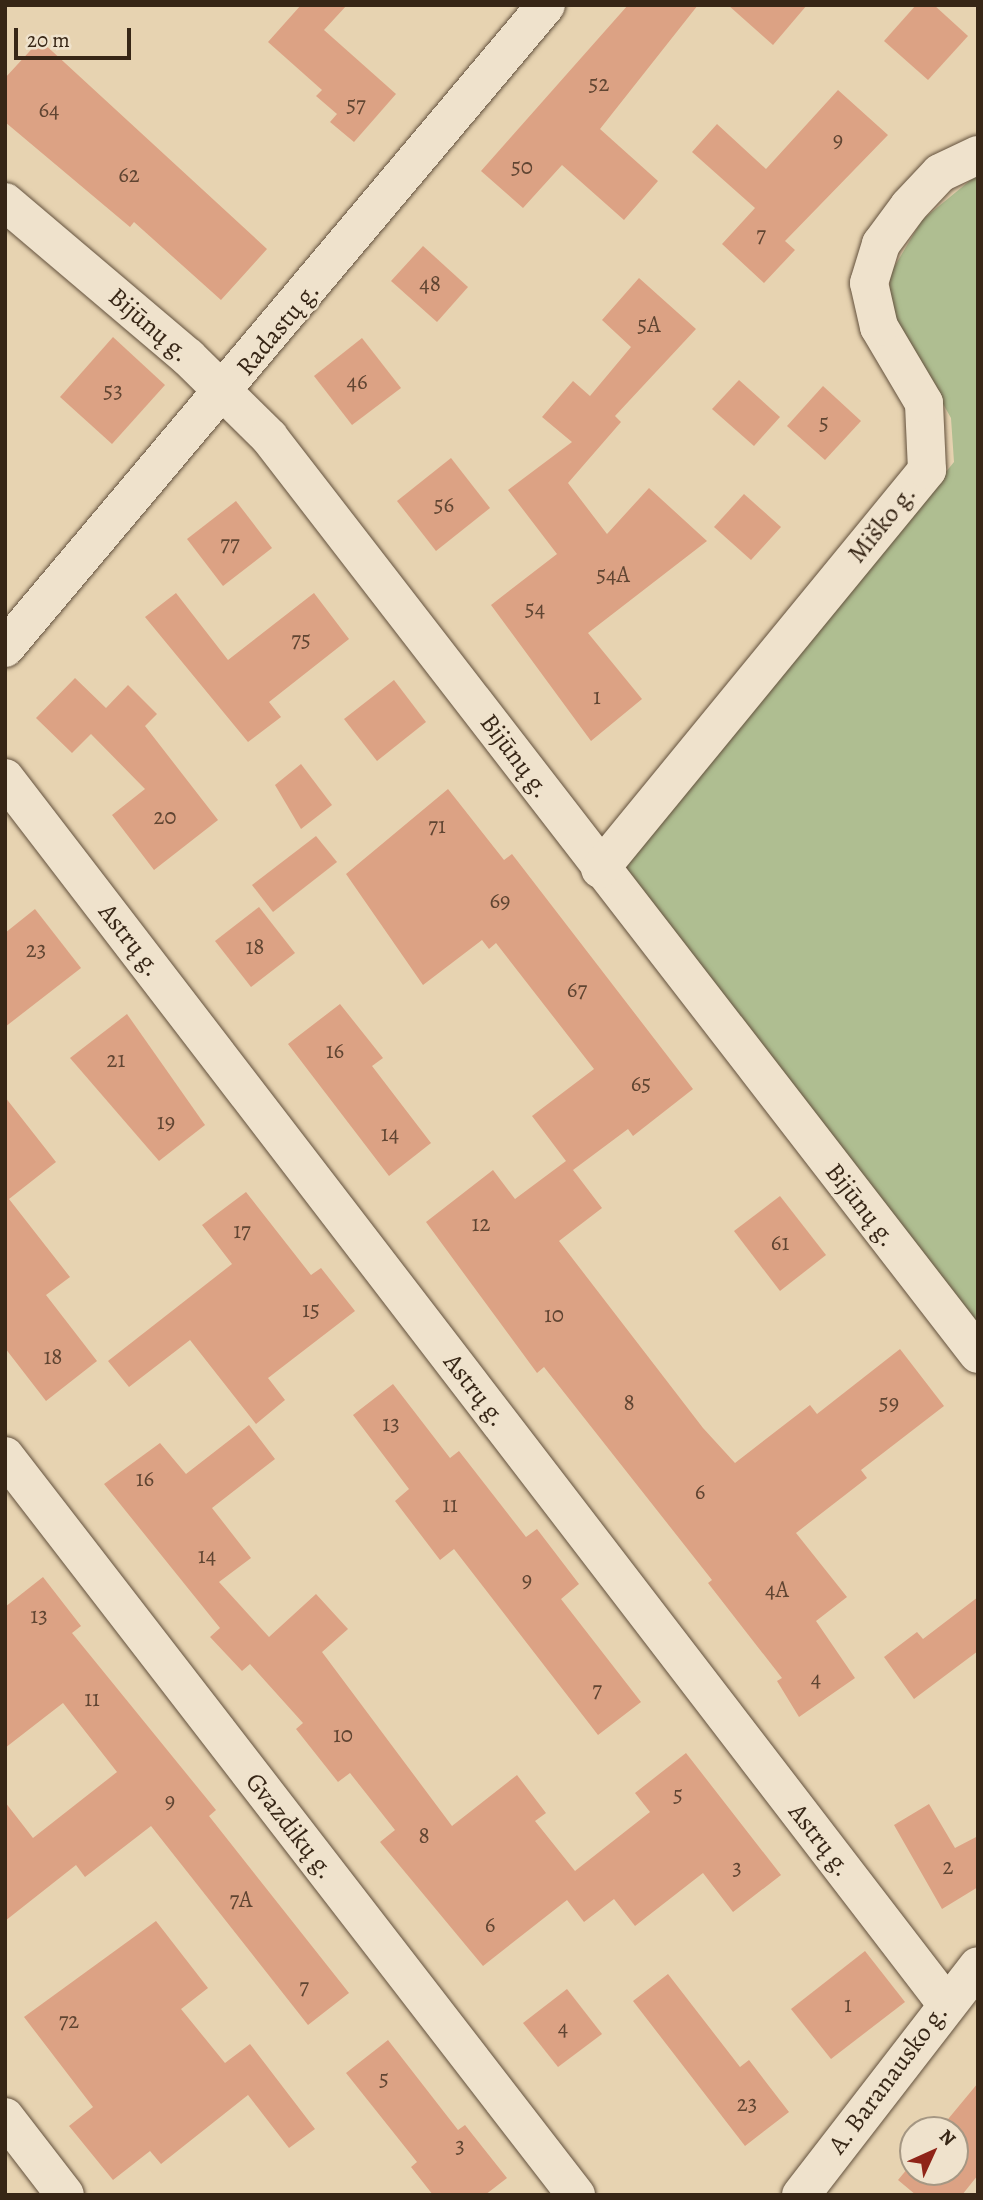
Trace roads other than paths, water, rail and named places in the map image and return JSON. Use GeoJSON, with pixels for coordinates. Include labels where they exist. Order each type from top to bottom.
{"type":"FeatureCollection","features":[{"type":"Feature","properties":{"kind":"street","name":"Radastų g."},"geometry":{"type":"LineString","coordinates":[[5,648],[225,393],[546,5]]}},
{"type":"Feature","properties":{"kind":"street","name":"Miško g."},"geometry":{"type":"LineString","coordinates":[[600,869],[927,470],[924,403],[879,327],[869,283],[881,244],[909,206],[940,173],[978,155]]}},
{"type":"Feature","properties":{"kind":"street","name":"Bijūnų g."},"geometry":{"type":"LineString","coordinates":[[5,202],[225,393],[324,502],[600,869],[978,1354]]}},
{"type":"Feature","properties":{"kind":"street","name":"Astrų g."},"geometry":{"type":"LineString","coordinates":[[5,778],[945,2002]]}},
{"type":"Feature","properties":{"kind":"street","name":"Gvazdikų g."},"geometry":{"type":"LineString","coordinates":[[5,1456],[576,2195]]}},
{"type":"Feature","properties":{"kind":"street","name":"A. Baranausko g."},"geometry":{"type":"LineString","coordinates":[[801,2195],[945,2002],[978,1966]]}},
{"type":"Feature","properties":{"kind":"street"},"geometry":{"type":"LineString","coordinates":[[5,2117],[65,2195]]}}]}
